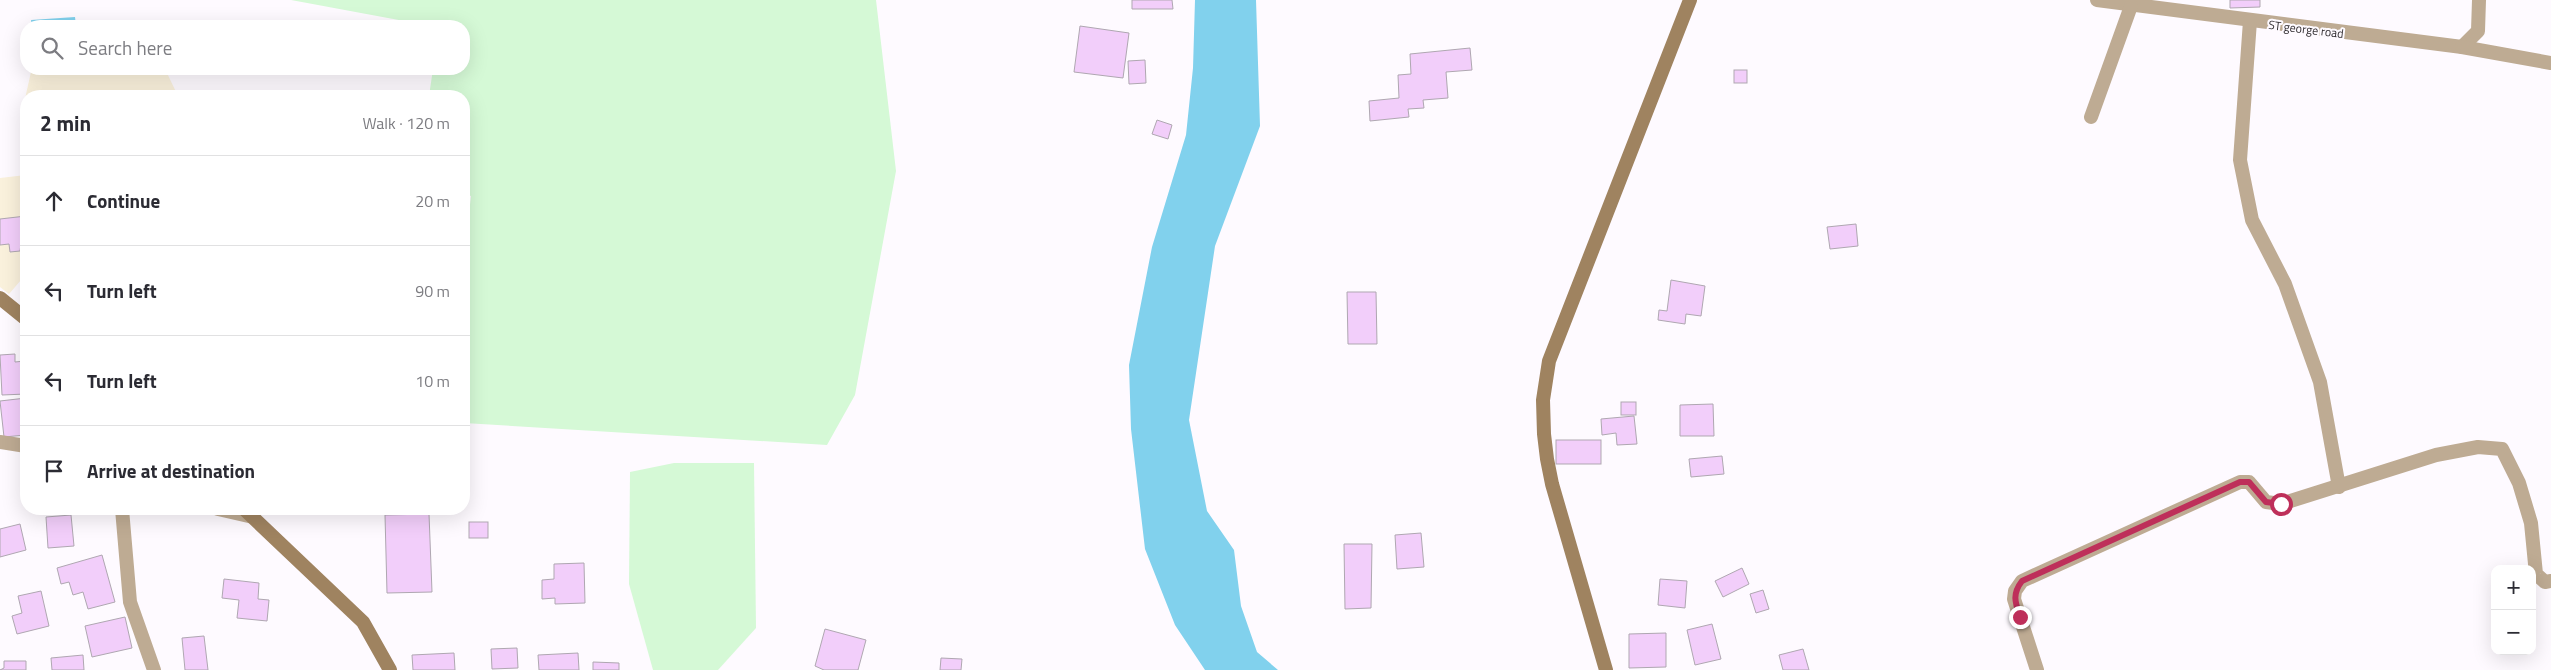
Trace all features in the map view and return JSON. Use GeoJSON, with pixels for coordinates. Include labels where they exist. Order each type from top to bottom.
{"type":"FeatureCollection","features":[{"type":"Feature","properties":{"kind":"main road"},"geometry":{"type":"LineString","coordinates":[[1606,670],[1552,484],[1544,434],[1543,400],[1552,354],[1690,0]]}},
{"type":"Feature","properties":{"kind":"main road"},"geometry":{"type":"LineString","coordinates":[[0,298],[20,314]]}},
{"type":"Feature","properties":{"kind":"main road"},"geometry":{"type":"LineString","coordinates":[[250,515],[363,622],[390,670]]}},
{"type":"Feature","properties":{"kind":"street","name":"ST george road"},"geometry":{"type":"LineString","coordinates":[[2097,0],[2250,22],[2462,47],[2551,63]]}},
{"type":"Feature","properties":{"kind":"street"},"geometry":{"type":"LineString","coordinates":[[2462,47],[2478,31],[2479,0]]}},
{"type":"Feature","properties":{"kind":"street"},"geometry":{"type":"LineString","coordinates":[[2091,117],[2131,6]]}},
{"type":"Feature","properties":{"kind":"street"},"geometry":{"type":"LineString","coordinates":[[2250,22],[2241,168],[2252,220],[2285,284],[2320,382],[2339,487]]}},
{"type":"Feature","properties":{"kind":"street"},"geometry":{"type":"LineString","coordinates":[[0,442],[20,445]]}},
{"type":"Feature","properties":{"kind":"street"},"geometry":{"type":"LineString","coordinates":[[2037,670],[2014,599],[2015,590],[2022,581],[2240,482],[2249,482],[2266,502],[2281,504],[2436,455],[2478,447],[2502,449],[2518,483],[2531,523],[2536,574],[2545,582],[2551,581]]}},
{"type":"Feature","properties":{"kind":"street"},"geometry":{"type":"LineString","coordinates":[[123,515],[130,602],[154,670]]}},
{"type":"Feature","properties":{"kind":"shaded area"},"geometry":{"type":"Polygon","coordinates":[[[30,75],[168,75],[175,90],[27,90],[30,75]]]}},
{"type":"Feature","properties":{"kind":"shaded area"},"geometry":{"type":"Polygon","coordinates":[[[20,176],[20,281],[9,294],[0,287],[0,178],[20,176]]]}},
{"type":"Feature","properties":{"kind":"green space"},"geometry":{"type":"Polygon","coordinates":[[[291,0],[876,0],[896,171],[855,395],[827,445],[470,423],[470,90],[430,90],[432,75],[470,75],[470,20],[399,20],[291,0]]]}},
{"type":"Feature","properties":{"kind":"green space"},"geometry":{"type":"Polygon","coordinates":[[[674,463],[754,463],[756,628],[718,670],[653,670],[629,584],[630,472],[674,463]]]}},
{"type":"Feature","properties":{"kind":"water"},"geometry":{"type":"Polygon","coordinates":[[[1195,0],[1256,0],[1260,126],[1215,246],[1189,420],[1207,511],[1234,550],[1241,606],[1257,652],[1278,670],[1205,670],[1175,625],[1145,549],[1131,429],[1129,365],[1152,247],[1186,135],[1193,68],[1195,0]]]}},
{"type":"Feature","properties":{"kind":"water"},"geometry":{"type":"Polygon","coordinates":[[[75,17],[75,20],[31,20],[75,17]]]}},
{"type":"Feature","properties":{"kind":"building"},"geometry":{"type":"Polygon","coordinates":[[[1132,0],[1172,0],[1173,9],[1132,9],[1132,0]]]}},
{"type":"Feature","properties":{"kind":"building"},"geometry":{"type":"Polygon","coordinates":[[[2230,0],[2260,0],[2260,7],[2230,8],[2230,0]]]}},
{"type":"Feature","properties":{"kind":"building"},"geometry":{"type":"Polygon","coordinates":[[[1080,26],[1129,33],[1123,78],[1074,72],[1080,26]]]}},
{"type":"Feature","properties":{"kind":"building"},"geometry":{"type":"Polygon","coordinates":[[[1470,48],[1472,70],[1446,72],[1448,98],[1423,100],[1424,108],[1408,109],[1409,117],[1370,121],[1369,101],[1399,98],[1398,75],[1411,74],[1410,54],[1470,48]]]}},
{"type":"Feature","properties":{"kind":"building"},"geometry":{"type":"Polygon","coordinates":[[[1145,60],[1146,83],[1129,84],[1128,61],[1145,60]]]}},
{"type":"Feature","properties":{"kind":"building"},"geometry":{"type":"Polygon","coordinates":[[[1734,70],[1747,70],[1747,83],[1734,83],[1734,70]]]}},
{"type":"Feature","properties":{"kind":"building"},"geometry":{"type":"Polygon","coordinates":[[[1157,120],[1172,125],[1168,139],[1152,134],[1157,120]]]}},
{"type":"Feature","properties":{"kind":"building"},"geometry":{"type":"Polygon","coordinates":[[[20,217],[20,251],[10,252],[9,244],[0,245],[0,219],[20,217]]]}},
{"type":"Feature","properties":{"kind":"building"},"geometry":{"type":"Polygon","coordinates":[[[1856,224],[1858,246],[1830,249],[1827,227],[1856,224]]]}},
{"type":"Feature","properties":{"kind":"building"},"geometry":{"type":"Polygon","coordinates":[[[1671,280],[1705,286],[1701,316],[1686,314],[1685,324],[1658,320],[1659,310],[1667,311],[1671,280]]]}},
{"type":"Feature","properties":{"kind":"building"},"geometry":{"type":"Polygon","coordinates":[[[1347,292],[1376,292],[1377,344],[1348,344],[1347,292]]]}},
{"type":"Feature","properties":{"kind":"building"},"geometry":{"type":"Polygon","coordinates":[[[15,354],[15,362],[20,362],[20,394],[2,395],[0,355],[15,354]]]}},
{"type":"Feature","properties":{"kind":"building"},"geometry":{"type":"Polygon","coordinates":[[[20,399],[20,436],[4,437],[0,401],[20,399]]]}},
{"type":"Feature","properties":{"kind":"building"},"geometry":{"type":"Polygon","coordinates":[[[1621,402],[1636,402],[1636,415],[1621,415],[1621,402]]]}},
{"type":"Feature","properties":{"kind":"building"},"geometry":{"type":"Polygon","coordinates":[[[1713,404],[1714,436],[1680,436],[1680,405],[1713,404]]]}},
{"type":"Feature","properties":{"kind":"building"},"geometry":{"type":"Polygon","coordinates":[[[1634,416],[1637,444],[1617,445],[1616,433],[1602,435],[1601,419],[1634,416]]]}},
{"type":"Feature","properties":{"kind":"building"},"geometry":{"type":"Polygon","coordinates":[[[1556,440],[1601,440],[1601,464],[1556,464],[1556,440]]]}},
{"type":"Feature","properties":{"kind":"building"},"geometry":{"type":"Polygon","coordinates":[[[1722,456],[1724,474],[1691,477],[1689,459],[1722,456]]]}},
{"type":"Feature","properties":{"kind":"building"},"geometry":{"type":"Polygon","coordinates":[[[71,515],[74,546],[48,548],[46,517],[71,515]]]}},
{"type":"Feature","properties":{"kind":"building"},"geometry":{"type":"Polygon","coordinates":[[[385,515],[429,515],[432,592],[387,593],[385,515]]]}},
{"type":"Feature","properties":{"kind":"building"},"geometry":{"type":"Polygon","coordinates":[[[469,522],[488,522],[488,538],[469,538],[469,522]]]}},
{"type":"Feature","properties":{"kind":"building"},"geometry":{"type":"Polygon","coordinates":[[[20,524],[26,550],[0,557],[0,529],[20,524]]]}},
{"type":"Feature","properties":{"kind":"building"},"geometry":{"type":"Polygon","coordinates":[[[1421,533],[1424,567],[1397,569],[1395,535],[1421,533]]]}},
{"type":"Feature","properties":{"kind":"building"},"geometry":{"type":"Polygon","coordinates":[[[1344,544],[1372,544],[1371,608],[1345,609],[1344,544]]]}},
{"type":"Feature","properties":{"kind":"building"},"geometry":{"type":"Polygon","coordinates":[[[102,555],[115,602],[88,609],[83,592],[73,595],[69,582],[61,584],[57,568],[102,555]]]}},
{"type":"Feature","properties":{"kind":"building"},"geometry":{"type":"Polygon","coordinates":[[[584,563],[585,603],[555,604],[555,598],[542,599],[542,580],[554,579],[554,564],[584,563]]]}},
{"type":"Feature","properties":{"kind":"building"},"geometry":{"type":"Polygon","coordinates":[[[1742,568],[1749,584],[1723,597],[1715,581],[1742,568]]]}},
{"type":"Feature","properties":{"kind":"building"},"geometry":{"type":"Polygon","coordinates":[[[224,579],[259,583],[258,599],[269,600],[267,621],[237,618],[239,600],[222,598],[224,579]]]}},
{"type":"Feature","properties":{"kind":"building"},"geometry":{"type":"Polygon","coordinates":[[[1660,579],[1687,581],[1685,608],[1658,605],[1660,579]]]}},
{"type":"Feature","properties":{"kind":"building"},"geometry":{"type":"Polygon","coordinates":[[[1763,590],[1769,609],[1756,613],[1750,594],[1763,590]]]}},
{"type":"Feature","properties":{"kind":"building"},"geometry":{"type":"Polygon","coordinates":[[[41,591],[49,626],[17,634],[12,616],[22,613],[18,596],[41,591]]]}},
{"type":"Feature","properties":{"kind":"building"},"geometry":{"type":"Polygon","coordinates":[[[125,617],[132,648],[92,657],[85,626],[125,617]]]}},
{"type":"Feature","properties":{"kind":"building"},"geometry":{"type":"Polygon","coordinates":[[[1712,624],[1721,659],[1695,665],[1687,630],[1712,624]]]}},
{"type":"Feature","properties":{"kind":"building"},"geometry":{"type":"Polygon","coordinates":[[[825,629],[866,640],[858,670],[824,670],[815,666],[825,629]]]}},
{"type":"Feature","properties":{"kind":"building"},"geometry":{"type":"Polygon","coordinates":[[[1666,633],[1666,667],[1629,668],[1629,634],[1666,633]]]}},
{"type":"Feature","properties":{"kind":"building"},"geometry":{"type":"Polygon","coordinates":[[[204,636],[208,670],[185,670],[182,638],[204,636]]]}},
{"type":"Feature","properties":{"kind":"building"},"geometry":{"type":"Polygon","coordinates":[[[517,648],[518,668],[492,669],[491,649],[517,648]]]}},
{"type":"Feature","properties":{"kind":"building"},"geometry":{"type":"Polygon","coordinates":[[[1803,649],[1809,670],[1783,670],[1779,655],[1803,649]]]}},
{"type":"Feature","properties":{"kind":"building"},"geometry":{"type":"Polygon","coordinates":[[[454,653],[455,670],[413,670],[412,655],[454,653]]]}},
{"type":"Feature","properties":{"kind":"building"},"geometry":{"type":"Polygon","coordinates":[[[578,653],[579,670],[539,670],[538,655],[578,653]]]}},
{"type":"Feature","properties":{"kind":"building"},"geometry":{"type":"Polygon","coordinates":[[[83,655],[84,670],[52,670],[51,658],[83,655]]]}},
{"type":"Feature","properties":{"kind":"building"},"geometry":{"type":"Polygon","coordinates":[[[941,658],[962,659],[961,670],[940,670],[941,658]]]}},
{"type":"Feature","properties":{"kind":"building"},"geometry":{"type":"Polygon","coordinates":[[[4,661],[26,661],[26,670],[0,670],[4,668],[4,661]]]}},
{"type":"Feature","properties":{"kind":"building"},"geometry":{"type":"Polygon","coordinates":[[[593,662],[619,663],[619,670],[593,670],[593,662]]]}},
{"type":"Feature","properties":{"kind":"route"},"geometry":{"type":"LineString","coordinates":[[2020,617],[2014,599],[2015,590],[2022,581],[2240,482],[2249,482],[2256,487],[2266,502],[2281,504]]}}]}
